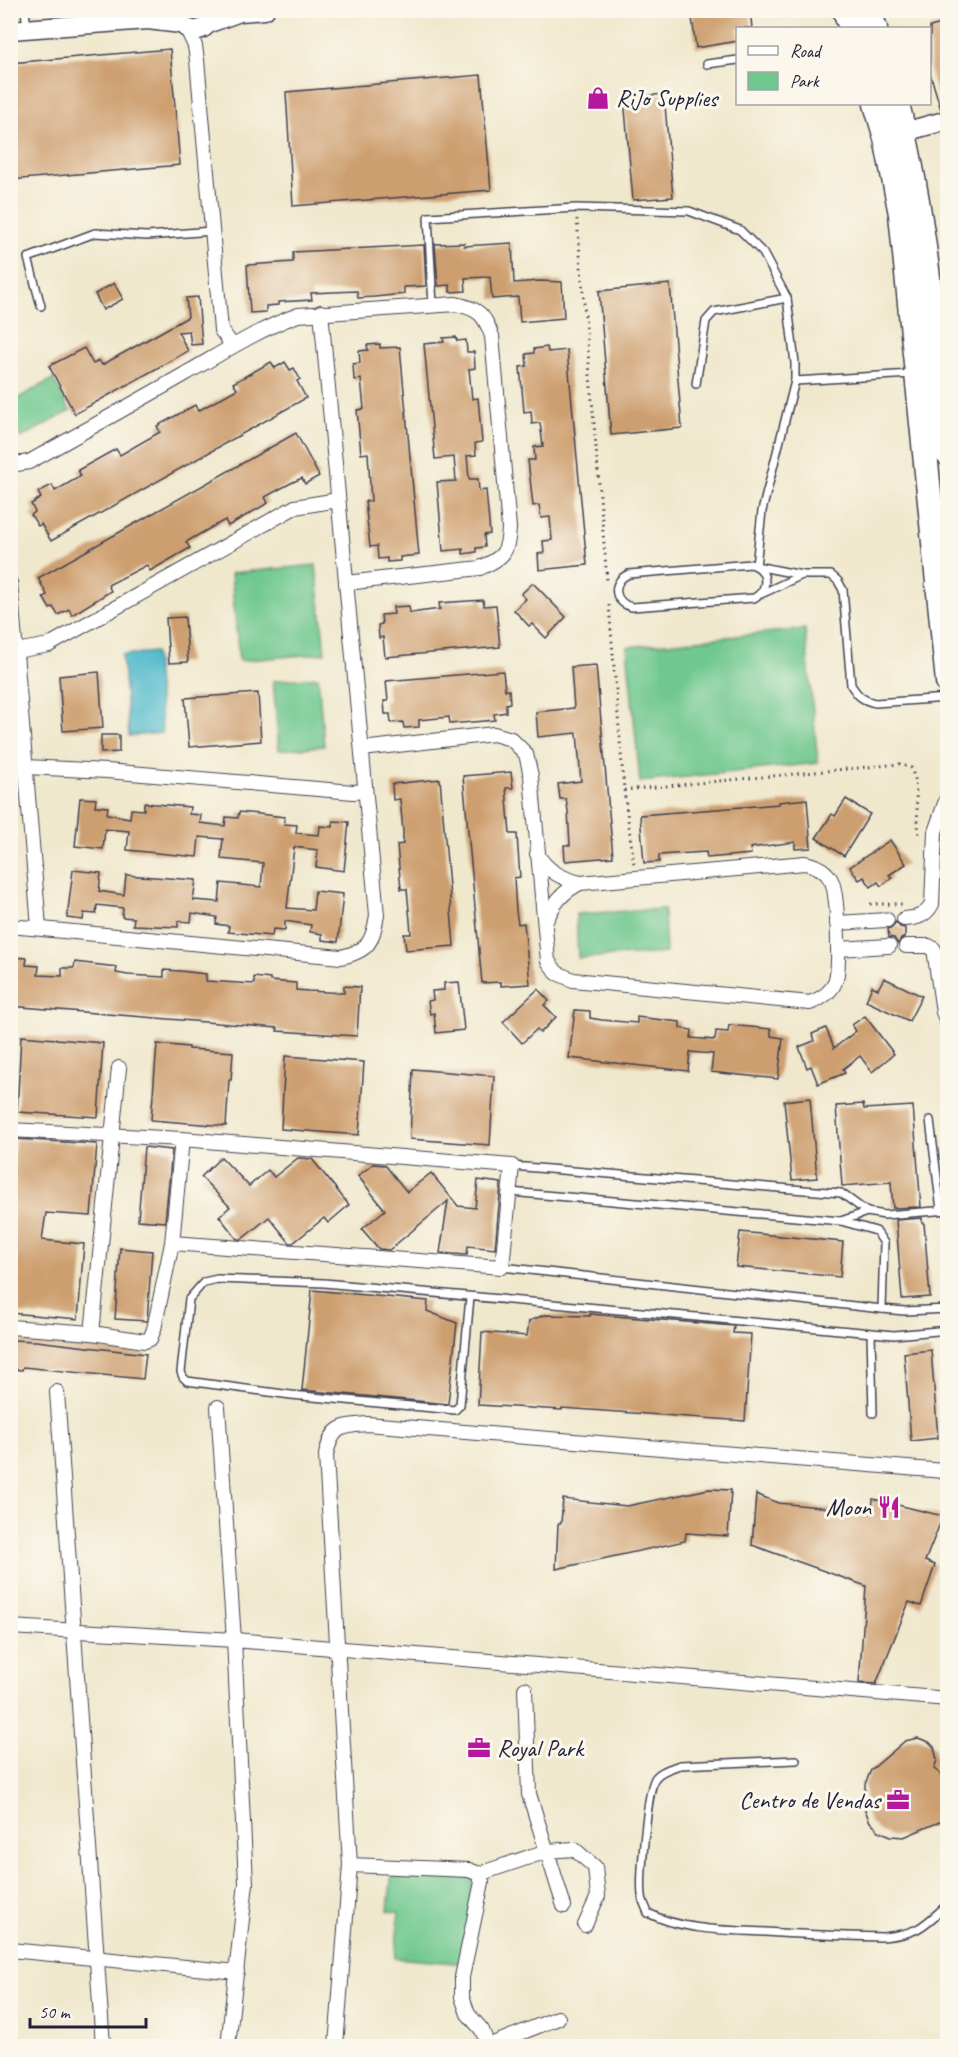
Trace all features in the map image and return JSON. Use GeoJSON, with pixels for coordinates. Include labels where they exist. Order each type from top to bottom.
{"type":"FeatureCollection","features":[{"type":"Feature","properties":{"kind":"highway"},"geometry":{"type":"LineString","coordinates":[[845,10],[851,27]]}},
{"type":"Feature","properties":{"kind":"highway"},"geometry":{"type":"LineString","coordinates":[[868,10],[875,27]]}},
{"type":"Feature","properties":{"kind":"highway"},"geometry":{"type":"LineString","coordinates":[[876,105],[886,138],[948,454]]}},
{"type":"Feature","properties":{"kind":"highway"},"geometry":{"type":"LineString","coordinates":[[897,105],[919,214],[934,376],[948,682]]}},
{"type":"Feature","properties":{"kind":"street"},"geometry":{"type":"LineString","coordinates":[[148,20],[168,10]]}},
{"type":"Feature","properties":{"kind":"street"},"geometry":{"type":"LineString","coordinates":[[21,23],[182,21],[196,31],[210,20],[237,11],[265,10]]}},
{"type":"Feature","properties":{"kind":"street"},"geometry":{"type":"LineString","coordinates":[[197,60],[202,37],[210,20]]}},
{"type":"Feature","properties":{"kind":"street"},"geometry":{"type":"LineString","coordinates":[[182,21],[195,46],[221,330],[232,345]]}},
{"type":"Feature","properties":{"kind":"street"},"geometry":{"type":"LineString","coordinates":[[904,132],[948,120]]}},
{"type":"Feature","properties":{"kind":"street"},"geometry":{"type":"LineString","coordinates":[[10,465],[29,462],[186,374],[232,345],[277,322],[298,315],[321,312],[456,304],[474,308],[486,320],[492,336],[509,528],[508,547],[498,561],[480,568],[346,583]]}},
{"type":"Feature","properties":{"kind":"street"},"geometry":{"type":"LineString","coordinates":[[10,926],[341,957],[355,954],[367,945],[374,934],[377,915],[321,312]]}},
{"type":"Feature","properties":{"kind":"street"},"geometry":{"type":"LineString","coordinates":[[16,651],[49,645],[295,507],[338,500]]}},
{"type":"Feature","properties":{"kind":"street"},"geometry":{"type":"LineString","coordinates":[[10,582],[39,927]]}},
{"type":"Feature","properties":{"kind":"street"},"geometry":{"type":"LineString","coordinates":[[362,749],[494,734],[512,739],[526,754],[531,776],[548,961],[557,973],[573,980],[810,1003],[819,1000],[833,986],[837,978],[837,923],[832,880],[816,866],[805,863],[580,883],[561,895],[552,908],[545,925]]}},
{"type":"Feature","properties":{"kind":"street"},"geometry":{"type":"LineString","coordinates":[[26,766],[353,792],[365,791]]}},
{"type":"Feature","properties":{"kind":"street"},"geometry":{"type":"LineString","coordinates":[[904,919],[921,916],[928,912],[932,904],[935,832],[948,795]]}},
{"type":"Feature","properties":{"kind":"street"},"geometry":{"type":"LineString","coordinates":[[537,854],[543,865],[565,879],[580,883]]}},
{"type":"Feature","properties":{"kind":"street"},"geometry":{"type":"LineString","coordinates":[[837,923],[887,920]]}},
{"type":"Feature","properties":{"kind":"street"},"geometry":{"type":"LineString","coordinates":[[838,949],[889,946]]}},
{"type":"Feature","properties":{"kind":"street"},"geometry":{"type":"LineString","coordinates":[[906,946],[929,946],[934,949],[943,1012],[948,1024]]}},
{"type":"Feature","properties":{"kind":"street"},"geometry":{"type":"LineString","coordinates":[[92,1333],[118,1068]]}},
{"type":"Feature","properties":{"kind":"street"},"geometry":{"type":"LineString","coordinates":[[10,1130],[182,1139],[512,1166],[502,1267],[172,1243]]}},
{"type":"Feature","properties":{"kind":"street"},"geometry":{"type":"LineString","coordinates":[[10,1328],[92,1333],[145,1341],[150,1339],[172,1243],[182,1139]]}},
{"type":"Feature","properties":{"kind":"street"},"geometry":{"type":"LineString","coordinates":[[57,1392],[103,2046]]}},
{"type":"Feature","properties":{"kind":"street"},"geometry":{"type":"LineString","coordinates":[[218,1407],[234,1640],[246,1883],[228,2046]]}},
{"type":"Feature","properties":{"kind":"street"},"geometry":{"type":"LineString","coordinates":[[336,2046],[350,1865],[326,1455],[329,1442],[336,1430],[344,1425],[367,1424],[944,1471],[948,1477]]}},
{"type":"Feature","properties":{"kind":"street"},"geometry":{"type":"LineString","coordinates":[[10,1627],[234,1640],[948,1699]]}},
{"type":"Feature","properties":{"kind":"street"},"geometry":{"type":"LineString","coordinates":[[525,1689],[529,1794],[564,1906]]}},
{"type":"Feature","properties":{"kind":"street"},"geometry":{"type":"LineString","coordinates":[[350,1865],[469,1870],[479,1874],[547,1851],[574,1849],[595,1867],[598,1896],[585,1925]]}},
{"type":"Feature","properties":{"kind":"street"},"geometry":{"type":"LineString","coordinates":[[479,1874],[482,1882],[462,1977],[462,1997],[468,2014],[482,2030],[488,2046],[558,2018]]}},
{"type":"Feature","properties":{"kind":"street"},"geometry":{"type":"LineString","coordinates":[[10,1950],[237,1972]]}},
{"type":"Feature","properties":{"kind":"lane"},"geometry":{"type":"LineString","coordinates":[[707,64],[736,60]]}},
{"type":"Feature","properties":{"kind":"lane"},"geometry":{"type":"LineString","coordinates":[[433,305],[428,217],[576,208],[689,211],[740,230],[763,253],[787,298],[795,363],[795,381],[762,512],[756,566]]}},
{"type":"Feature","properties":{"kind":"lane"},"geometry":{"type":"LineString","coordinates":[[41,306],[28,258],[94,233],[147,236],[213,231]]}},
{"type":"Feature","properties":{"kind":"lane"},"geometry":{"type":"LineString","coordinates":[[696,384],[706,321],[714,312],[787,298]]}},
{"type":"Feature","properties":{"kind":"lane"},"geometry":{"type":"LineString","coordinates":[[795,381],[934,376]]}},
{"type":"Feature","properties":{"kind":"lane"},"geometry":{"type":"LineString","coordinates":[[802,575],[748,598],[632,608],[619,600],[616,590],[620,580],[629,574],[751,564],[802,575],[831,575],[838,580],[843,590],[851,685],[856,694],[864,701],[874,703],[948,698]]}},
{"type":"Feature","properties":{"kind":"lane"},"geometry":{"type":"LineString","coordinates":[[756,566],[764,574],[766,580],[763,591],[759,595]]}},
{"type":"Feature","properties":{"kind":"lane"},"geometry":{"type":"LineString","coordinates":[[841,1221],[867,1212],[895,1216],[944,1210],[930,1120]]}},
{"type":"Feature","properties":{"kind":"lane"},"geometry":{"type":"LineString","coordinates":[[512,1166],[841,1193],[867,1212]]}},
{"type":"Feature","properties":{"kind":"lane"},"geometry":{"type":"LineString","coordinates":[[510,1192],[841,1221],[876,1231],[884,1243],[882,1309]]}},
{"type":"Feature","properties":{"kind":"lane"},"geometry":{"type":"LineString","coordinates":[[502,1267],[882,1309],[905,1311],[948,1309]]}},
{"type":"Feature","properties":{"kind":"lane"},"geometry":{"type":"LineString","coordinates":[[470,1297],[460,1405],[455,1410],[291,1395],[187,1381],[181,1372],[189,1299],[204,1282],[217,1279],[324,1283],[894,1335],[948,1330]]}},
{"type":"Feature","properties":{"kind":"lane"},"geometry":{"type":"LineString","coordinates":[[871,1332],[873,1413]]}},
{"type":"Feature","properties":{"kind":"lane"},"geometry":{"type":"LineString","coordinates":[[796,1760],[680,1765],[655,1777],[647,1807],[643,1876],[642,1896],[648,1913],[681,1925],[737,1931],[883,1937],[906,1935],[927,1924],[948,1904]]}},
{"type":"Feature","properties":{"kind":"path"},"geometry":{"type":"LineString","coordinates":[[576,208],[608,588]]}},
{"type":"Feature","properties":{"kind":"path"},"geometry":{"type":"LineString","coordinates":[[609,600],[624,790],[635,877]]}},
{"type":"Feature","properties":{"kind":"path"},"geometry":{"type":"LineString","coordinates":[[624,790],[900,764],[911,768],[915,779],[920,845]]}},
{"type":"Feature","properties":{"kind":"path"},"geometry":{"type":"LineString","coordinates":[[870,904],[911,904]]}},
{"type":"Feature","properties":{"kind":"green space"},"geometry":{"type":"Polygon","coordinates":[[[53,379],[70,411],[21,438],[11,418],[11,402],[53,379]]]}},
{"type":"Feature","properties":{"kind":"green space"},"geometry":{"type":"Polygon","coordinates":[[[316,565],[325,653],[239,661],[231,573],[316,565]]]}},
{"type":"Feature","properties":{"kind":"green space"},"geometry":{"type":"Polygon","coordinates":[[[805,629],[818,763],[640,782],[627,647],[805,629]]]}},
{"type":"Feature","properties":{"kind":"green space"},"geometry":{"type":"Polygon","coordinates":[[[318,677],[324,746],[279,750],[273,681],[318,677]]]}},
{"type":"Feature","properties":{"kind":"green space"},"geometry":{"type":"Polygon","coordinates":[[[664,909],[666,953],[578,958],[576,914],[664,909]]]}},
{"type":"Feature","properties":{"kind":"green space"},"geometry":{"type":"Polygon","coordinates":[[[392,1870],[473,1877],[466,1964],[395,1958],[399,1912],[388,1911],[392,1870]]]}},
{"type":"Feature","properties":{"kind":"water"},"geometry":{"type":"Polygon","coordinates":[[[155,652],[162,733],[129,736],[122,655],[155,652]]]}},
{"type":"Feature","properties":{"kind":"building"},"geometry":{"type":"Polygon","coordinates":[[[691,10],[750,10],[752,27],[736,27],[736,41],[696,48],[691,10]]]}},
{"type":"Feature","properties":{"kind":"building"},"geometry":{"type":"Polygon","coordinates":[[[948,22],[948,109],[941,110],[931,76],[930,27],[948,22]]]}},
{"type":"Feature","properties":{"kind":"building"},"geometry":{"type":"Polygon","coordinates":[[[170,49],[180,165],[10,180],[10,63],[170,49]]]}},
{"type":"Feature","properties":{"kind":"building"},"geometry":{"type":"Polygon","coordinates":[[[481,75],[491,190],[293,206],[286,92],[481,75]]]}},
{"type":"Feature","properties":{"kind":"building"},"geometry":{"type":"Polygon","coordinates":[[[664,94],[673,197],[633,200],[624,98],[664,94]]]}},
{"type":"Feature","properties":{"kind":"building"},"geometry":{"type":"Polygon","coordinates":[[[464,243],[464,246],[512,243],[514,283],[562,282],[564,318],[520,322],[518,297],[492,299],[490,277],[465,278],[466,291],[450,292],[450,285],[438,286],[435,244],[464,243]]]}},
{"type":"Feature","properties":{"kind":"building"},"geometry":{"type":"Polygon","coordinates":[[[424,245],[426,286],[404,287],[404,294],[358,298],[357,291],[311,293],[312,300],[278,302],[278,305],[266,306],[266,312],[250,313],[247,265],[293,262],[293,252],[424,245]]]}},
{"type":"Feature","properties":{"kind":"building"},"geometry":{"type":"Polygon","coordinates":[[[114,283],[123,299],[103,310],[95,294],[114,283]]]}},
{"type":"Feature","properties":{"kind":"building"},"geometry":{"type":"Polygon","coordinates":[[[670,284],[682,428],[611,435],[599,291],[670,284]]]}},
{"type":"Feature","properties":{"kind":"building"},"geometry":{"type":"Polygon","coordinates":[[[198,297],[202,344],[191,345],[189,331],[178,332],[188,351],[75,414],[49,366],[84,348],[93,364],[99,360],[102,365],[188,317],[186,298],[198,297]]]}},
{"type":"Feature","properties":{"kind":"building"},"geometry":{"type":"Polygon","coordinates":[[[456,337],[457,341],[466,340],[467,352],[474,352],[475,368],[469,369],[472,399],[478,398],[482,442],[475,443],[476,455],[467,456],[469,479],[478,479],[479,491],[486,490],[490,534],[484,535],[485,547],[476,548],[476,552],[463,554],[463,549],[443,551],[437,482],[456,481],[454,457],[435,459],[424,344],[444,342],[443,338],[456,337]]]}},
{"type":"Feature","properties":{"kind":"building"},"geometry":{"type":"Polygon","coordinates":[[[380,344],[380,348],[400,347],[419,555],[400,557],[400,561],[387,562],[387,558],[378,559],[377,546],[370,547],[365,501],[371,501],[368,453],[361,454],[357,410],[364,409],[361,379],[354,380],[353,364],[360,363],[359,351],[368,350],[367,345],[380,344]]]}},
{"type":"Feature","properties":{"kind":"building"},"geometry":{"type":"Polygon","coordinates":[[[547,347],[548,352],[567,350],[587,565],[539,570],[538,554],[544,553],[543,541],[552,540],[550,517],[541,518],[539,505],[533,506],[528,460],[535,460],[534,447],[543,446],[540,423],[532,424],[531,411],[524,412],[520,367],[527,366],[526,354],[534,353],[534,349],[547,347]]]}},
{"type":"Feature","properties":{"kind":"building"},"geometry":{"type":"Polygon","coordinates":[[[271,362],[275,368],[285,362],[290,370],[294,368],[300,379],[297,381],[306,398],[51,541],[41,524],[38,526],[31,515],[35,512],[31,504],[41,498],[38,492],[52,485],[55,491],[81,476],[78,470],[116,449],[120,455],[160,432],[157,426],[195,405],[198,411],[237,389],[233,383],[271,362]]]}},
{"type":"Feature","properties":{"kind":"building"},"geometry":{"type":"Polygon","coordinates":[[[296,433],[319,476],[305,484],[302,478],[265,497],[268,503],[228,526],[225,520],[186,542],[190,548],[150,571],[147,565],[108,585],[111,591],[72,615],[69,609],[58,615],[53,607],[50,609],[43,597],[47,595],[38,578],[296,433]]]}},
{"type":"Feature","properties":{"kind":"building"},"geometry":{"type":"Polygon","coordinates":[[[533,583],[566,617],[546,638],[532,624],[529,626],[514,610],[526,599],[521,594],[533,583]]]}},
{"type":"Feature","properties":{"kind":"building"},"geometry":{"type":"Polygon","coordinates":[[[483,600],[484,606],[496,605],[500,647],[385,657],[383,637],[379,638],[378,625],[382,624],[381,615],[394,614],[393,607],[409,606],[410,613],[440,609],[439,603],[483,600]]]}},
{"type":"Feature","properties":{"kind":"building"},"geometry":{"type":"Polygon","coordinates":[[[185,617],[188,662],[169,663],[166,618],[185,617]]]}},
{"type":"Feature","properties":{"kind":"building"},"geometry":{"type":"Polygon","coordinates":[[[596,665],[613,857],[565,861],[564,845],[570,845],[568,811],[566,799],[560,799],[558,784],[581,781],[577,733],[538,737],[536,712],[574,708],[571,667],[596,665]]]}},
{"type":"Feature","properties":{"kind":"building"},"geometry":{"type":"Polygon","coordinates":[[[503,671],[505,690],[509,690],[510,703],[506,704],[506,712],[494,714],[495,720],[450,724],[449,717],[419,720],[419,727],[404,728],[403,722],[391,723],[390,714],[385,714],[384,701],[388,701],[386,681],[503,671]]]}},
{"type":"Feature","properties":{"kind":"building"},"geometry":{"type":"Polygon","coordinates":[[[99,672],[103,728],[63,731],[59,676],[99,672]]]}},
{"type":"Feature","properties":{"kind":"building"},"geometry":{"type":"Polygon","coordinates":[[[258,693],[261,741],[189,747],[185,698],[258,693]]]}},
{"type":"Feature","properties":{"kind":"building"},"geometry":{"type":"Polygon","coordinates":[[[101,735],[119,735],[119,752],[101,753],[101,735]]]}},
{"type":"Feature","properties":{"kind":"building"},"geometry":{"type":"Polygon","coordinates":[[[511,772],[513,788],[506,788],[510,834],[517,834],[520,877],[514,878],[516,911],[518,924],[524,923],[530,984],[501,986],[501,982],[482,983],[463,776],[511,772]]]}},
{"type":"Feature","properties":{"kind":"building"},"geometry":{"type":"Polygon","coordinates":[[[440,779],[454,946],[406,950],[404,934],[411,934],[410,921],[407,889],[401,889],[397,845],[403,844],[403,831],[400,799],[393,800],[392,784],[440,779]]]}},
{"type":"Feature","properties":{"kind":"building"},"geometry":{"type":"Polygon","coordinates":[[[80,798],[96,799],[95,806],[108,807],[107,814],[130,818],[131,809],[144,810],[144,803],[190,807],[189,814],[201,815],[200,823],[225,826],[226,817],[238,818],[239,812],[285,817],[284,824],[297,825],[296,833],[319,835],[320,826],[333,827],[333,821],[349,822],[344,871],[316,867],[318,850],[294,847],[287,908],[313,910],[315,891],[343,894],[338,942],[322,940],[322,934],[310,932],[311,925],[285,921],[285,930],[273,929],[272,936],[228,932],[229,926],[216,924],[217,917],[192,913],[191,922],[178,921],[178,927],[133,925],[134,918],[122,917],[123,908],[97,905],[96,914],[84,913],[83,920],[67,918],[73,870],[101,873],[99,891],[124,895],[126,875],[196,880],[193,900],[219,902],[221,883],[261,887],[263,863],[221,859],[223,839],[199,837],[197,857],[127,850],[129,831],[105,829],[103,849],[75,846],[80,798]]]}},
{"type":"Feature","properties":{"kind":"building"},"geometry":{"type":"Polygon","coordinates":[[[807,799],[811,848],[795,849],[795,842],[750,848],[751,854],[707,858],[706,852],[659,855],[659,862],[644,863],[640,815],[779,804],[779,802],[807,799]]]}},
{"type":"Feature","properties":{"kind":"building"},"geometry":{"type":"Polygon","coordinates":[[[846,799],[870,814],[844,856],[816,838],[832,814],[835,816],[846,799]]]}},
{"type":"Feature","properties":{"kind":"building"},"geometry":{"type":"Polygon","coordinates":[[[890,840],[906,864],[889,875],[892,878],[881,886],[878,882],[871,887],[864,877],[859,880],[850,867],[890,840]]]}},
{"type":"Feature","properties":{"kind":"building"},"geometry":{"type":"Polygon","coordinates":[[[896,922],[900,927],[905,928],[905,937],[898,944],[894,938],[889,937],[888,929],[896,922]]]}},
{"type":"Feature","properties":{"kind":"building"},"geometry":{"type":"Polygon","coordinates":[[[11,957],[27,958],[26,965],[39,966],[38,975],[62,976],[62,968],[74,968],[75,962],[117,967],[116,973],[128,975],[164,977],[164,970],[206,974],[206,981],[254,984],[254,977],[270,979],[270,981],[296,983],[296,990],[344,993],[344,986],[360,987],[357,1036],[277,1031],[278,1028],[10,1006],[11,957]]]}},
{"type":"Feature","properties":{"kind":"building"},"geometry":{"type":"Polygon","coordinates":[[[884,978],[922,996],[909,1021],[866,1001],[872,986],[878,989],[884,978]]]}},
{"type":"Feature","properties":{"kind":"building"},"geometry":{"type":"Polygon","coordinates":[[[459,982],[464,1030],[436,1033],[434,1013],[430,1014],[428,1001],[433,1000],[432,991],[444,990],[444,983],[459,982]]]}},
{"type":"Feature","properties":{"kind":"building"},"geometry":{"type":"Polygon","coordinates":[[[538,989],[549,1001],[544,1005],[556,1017],[540,1033],[537,1029],[522,1043],[503,1022],[538,989]]]}},
{"type":"Feature","properties":{"kind":"building"},"geometry":{"type":"Polygon","coordinates":[[[575,1010],[590,1011],[590,1018],[602,1020],[637,1023],[637,1017],[680,1022],[680,1028],[692,1030],[691,1038],[715,1040],[716,1031],[728,1032],[729,1025],[771,1029],[771,1036],[783,1038],[778,1079],[711,1072],[713,1054],[690,1052],[688,1071],[569,1058],[575,1010]]]}},
{"type":"Feature","properties":{"kind":"building"},"geometry":{"type":"Polygon","coordinates":[[[865,1016],[894,1054],[872,1072],[860,1056],[843,1069],[845,1073],[818,1084],[811,1066],[807,1068],[799,1047],[814,1041],[812,1034],[826,1028],[834,1048],[856,1031],[852,1025],[865,1016]]]}},
{"type":"Feature","properties":{"kind":"building"},"geometry":{"type":"Polygon","coordinates":[[[21,1036],[103,1043],[98,1117],[17,1112],[21,1036]]]}},
{"type":"Feature","properties":{"kind":"building"},"geometry":{"type":"Polygon","coordinates":[[[157,1044],[233,1052],[226,1126],[151,1120],[157,1044]]]}},
{"type":"Feature","properties":{"kind":"building"},"geometry":{"type":"Polygon","coordinates":[[[285,1056],[364,1062],[359,1135],[281,1129],[285,1056]]]}},
{"type":"Feature","properties":{"kind":"building"},"geometry":{"type":"Polygon","coordinates":[[[413,1069],[494,1076],[490,1145],[410,1139],[413,1069]]]}},
{"type":"Feature","properties":{"kind":"building"},"geometry":{"type":"Polygon","coordinates":[[[810,1098],[817,1178],[792,1180],[784,1101],[810,1098]]]}},
{"type":"Feature","properties":{"kind":"building"},"geometry":{"type":"Polygon","coordinates":[[[863,1104],[864,1109],[913,1106],[921,1207],[893,1208],[891,1182],[842,1186],[836,1106],[863,1104]]]}},
{"type":"Feature","properties":{"kind":"building"},"geometry":{"type":"Polygon","coordinates":[[[15,1139],[97,1144],[91,1216],[46,1213],[42,1240],[84,1244],[78,1319],[10,1313],[10,1210],[15,1139]]]}},
{"type":"Feature","properties":{"kind":"building"},"geometry":{"type":"Polygon","coordinates":[[[144,1147],[172,1150],[165,1222],[138,1220],[144,1147]]]}},
{"type":"Feature","properties":{"kind":"building"},"geometry":{"type":"Polygon","coordinates":[[[221,1157],[249,1186],[268,1170],[274,1177],[298,1158],[312,1159],[349,1205],[328,1223],[324,1218],[293,1243],[290,1243],[269,1217],[242,1239],[237,1239],[219,1216],[230,1207],[201,1177],[221,1157]]]}},
{"type":"Feature","properties":{"kind":"building"},"geometry":{"type":"Polygon","coordinates":[[[373,1164],[385,1165],[407,1192],[431,1173],[458,1206],[475,1208],[478,1180],[501,1183],[495,1249],[468,1246],[467,1255],[440,1253],[448,1201],[389,1250],[379,1249],[362,1229],[385,1210],[358,1176],[373,1164]]]}},
{"type":"Feature","properties":{"kind":"building"},"geometry":{"type":"Polygon","coordinates":[[[922,1218],[930,1297],[902,1299],[896,1220],[922,1218]]]}},
{"type":"Feature","properties":{"kind":"building"},"geometry":{"type":"Polygon","coordinates":[[[740,1232],[843,1242],[840,1277],[736,1267],[740,1232]]]}},
{"type":"Feature","properties":{"kind":"building"},"geometry":{"type":"Polygon","coordinates":[[[120,1248],[152,1251],[147,1321],[115,1319],[120,1248]]]}},
{"type":"Feature","properties":{"kind":"building"},"geometry":{"type":"Polygon","coordinates":[[[312,1290],[428,1301],[427,1311],[457,1323],[448,1404],[302,1390],[312,1290]]]}},
{"type":"Feature","properties":{"kind":"building"},"geometry":{"type":"Polygon","coordinates":[[[590,1314],[734,1326],[733,1333],[751,1334],[745,1421],[562,1408],[562,1410],[478,1405],[482,1332],[527,1336],[529,1321],[544,1315],[590,1316],[590,1314]]]}},
{"type":"Feature","properties":{"kind":"building"},"geometry":{"type":"Polygon","coordinates":[[[10,1340],[146,1354],[143,1379],[23,1367],[22,1370],[10,1369],[10,1340]]]}},
{"type":"Feature","properties":{"kind":"building"},"geometry":{"type":"Polygon","coordinates":[[[931,1350],[938,1438],[911,1441],[904,1353],[931,1350]]]}},
{"type":"Feature","properties":{"kind":"building"},"geometry":{"type":"Polygon","coordinates":[[[709,1489],[731,1490],[728,1536],[686,1533],[685,1541],[556,1569],[558,1524],[561,1523],[563,1499],[627,1506],[709,1489]]]}},
{"type":"Feature","properties":{"kind":"building"},"geometry":{"type":"Polygon","coordinates":[[[756,1494],[778,1503],[872,1512],[873,1499],[943,1516],[925,1561],[935,1565],[921,1606],[909,1602],[876,1684],[859,1683],[866,1586],[752,1545],[756,1494]]]}},
{"type":"Feature","properties":{"kind":"building"},"geometry":{"type":"Polygon","coordinates":[[[918,1738],[929,1742],[934,1747],[937,1760],[934,1769],[942,1775],[948,1785],[948,1813],[942,1821],[904,1837],[891,1836],[879,1831],[870,1822],[865,1810],[865,1784],[871,1770],[905,1741],[918,1738]]]}},
{"type":"Feature","properties":{"kind":"place","name":"RiJo Supplies"},"geometry":{"type":"Point","coordinates":[598,98]}},
{"type":"Feature","properties":{"kind":"place","name":"Moon"},"geometry":{"type":"Point","coordinates":[889,1507]}},
{"type":"Feature","properties":{"kind":"place","name":"Royal Park"},"geometry":{"type":"Point","coordinates":[479,1748]}},
{"type":"Feature","properties":{"kind":"place","name":"Centro de Vendas"},"geometry":{"type":"Point","coordinates":[898,1800]}}]}
